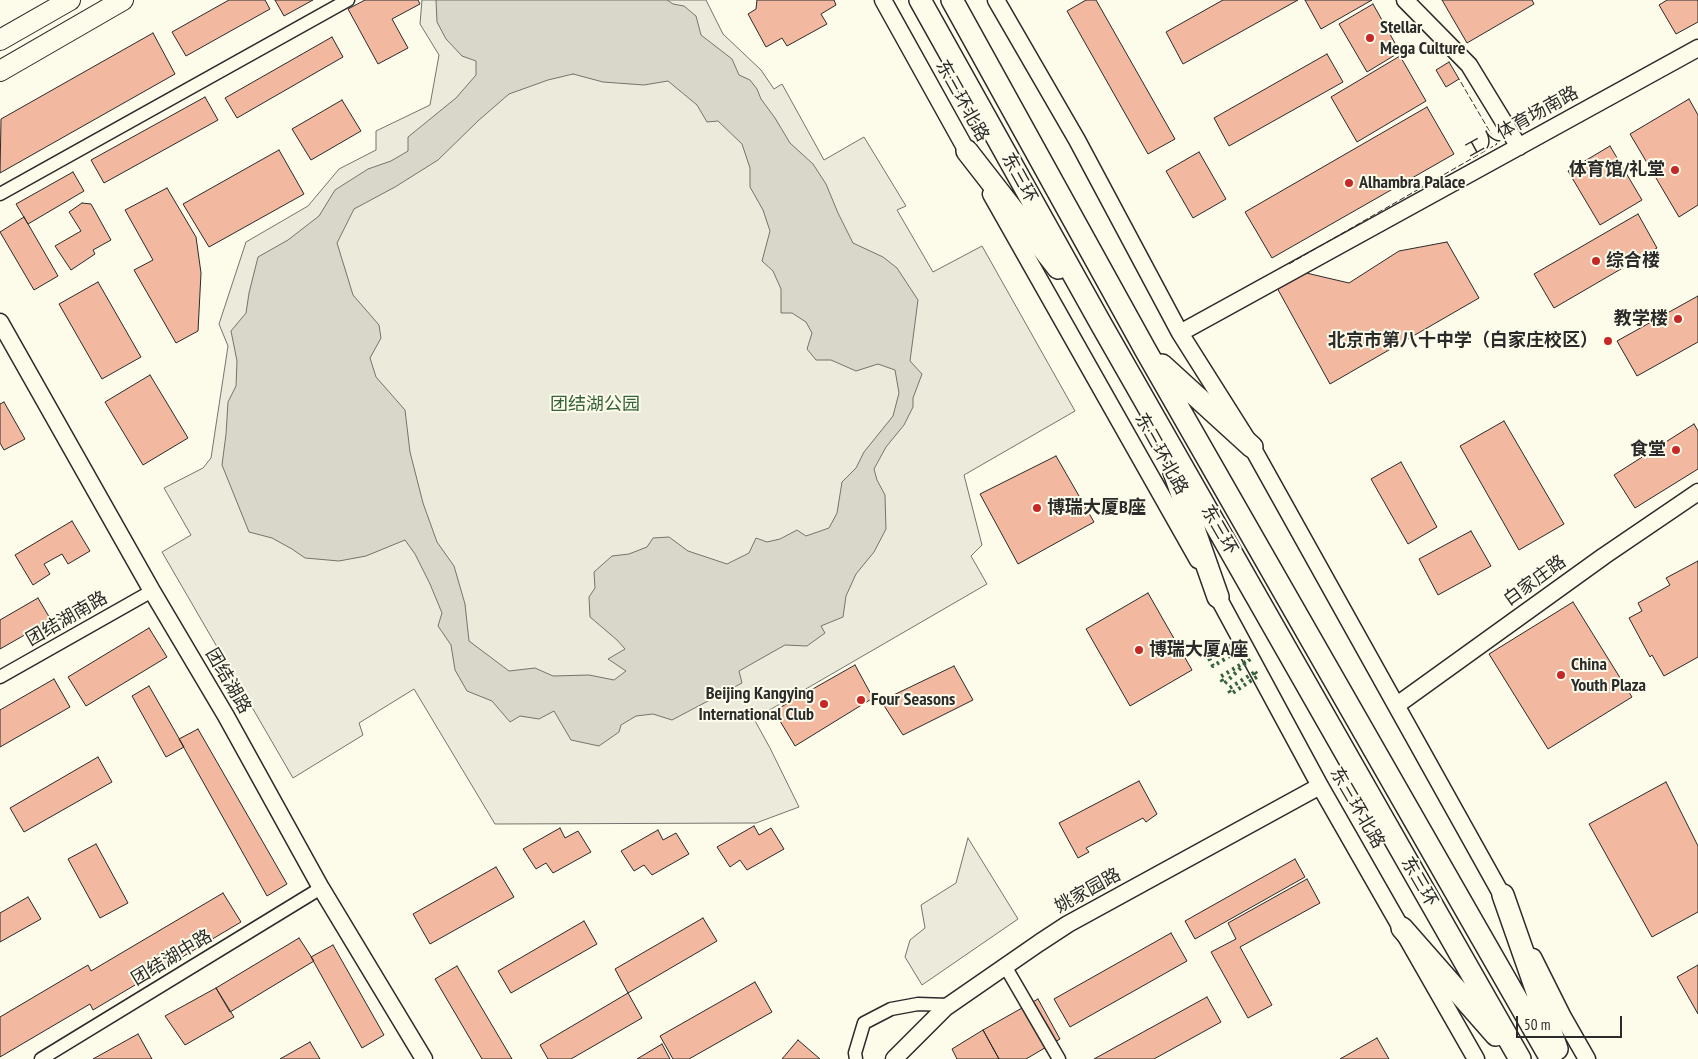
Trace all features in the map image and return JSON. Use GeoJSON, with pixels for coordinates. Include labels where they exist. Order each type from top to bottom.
{"type":"FeatureCollection","features":[{"type":"Feature","properties":{"kind":"highway","name":"东三环"},"geometry":{"type":"LineString","coordinates":[[920,0],[1101,324],[1519,1059]]}},
{"type":"Feature","properties":{"kind":"highway","name":"东三环"},"geometry":{"type":"LineString","coordinates":[[952,0],[1146,350],[1551,1059]]}},
{"type":"Feature","properties":{"kind":"highway"},"geometry":{"type":"LineString","coordinates":[[967,151],[1101,324]]}},
{"type":"Feature","properties":{"kind":"highway"},"geometry":{"type":"LineString","coordinates":[[1146,350],[1252,447]]}},
{"type":"Feature","properties":{"kind":"highway"},"geometry":{"type":"LineString","coordinates":[[1156,420],[1218,597]]}},
{"type":"Feature","properties":{"kind":"highway"},"geometry":{"type":"LineString","coordinates":[[1502,895],[1560,1059]]}},
{"type":"Feature","properties":{"kind":"highway"},"geometry":{"type":"LineString","coordinates":[[1402,928],[1519,1059]]}},
{"type":"Feature","properties":{"kind":"main road"},"geometry":{"type":"LineString","coordinates":[[0,40],[70,0]]}},
{"type":"Feature","properties":{"kind":"main road"},"geometry":{"type":"LineString","coordinates":[[0,71],[122,0]]}},
{"type":"Feature","properties":{"kind":"street"},"geometry":{"type":"LineString","coordinates":[[0,194],[348,0]]}},
{"type":"Feature","properties":{"kind":"street","name":"东三环北路"},"geometry":{"type":"LineString","coordinates":[[883,0],[1218,597],[1320,786],[1476,1059]]}},
{"type":"Feature","properties":{"kind":"street"},"geometry":{"type":"LineString","coordinates":[[996,0],[1077,140],[1180,333],[1252,447],[1397,705],[1502,895],[1563,1018],[1587,1059]]}},
{"type":"Feature","properties":{"kind":"street"},"geometry":{"type":"LineString","coordinates":[[1405,0],[1470,64],[1519,147]]}},
{"type":"Feature","properties":{"kind":"street","name":"工人体育场南路"},"geometry":{"type":"LineString","coordinates":[[1180,333],[1698,48]]}},
{"type":"Feature","properties":{"kind":"street","name":"团结湖路"},"geometry":{"type":"LineString","coordinates":[[0,322],[152,591],[226,716],[321,888],[424,1059]]}},
{"type":"Feature","properties":{"kind":"street","name":"白家庄路"},"geometry":{"type":"LineString","coordinates":[[1397,705],[1596,562],[1698,492]]}},
{"type":"Feature","properties":{"kind":"street","name":"团结湖南路"},"geometry":{"type":"LineString","coordinates":[[0,677],[152,591]]}},
{"type":"Feature","properties":{"kind":"street","name":"姚家园路"},"geometry":{"type":"LineString","coordinates":[[894,1059],[949,1005],[1068,924],[1320,786]]}},
{"type":"Feature","properties":{"kind":"street","name":"团结湖中路"},"geometry":{"type":"LineString","coordinates":[[41,1059],[321,888]]}},
{"type":"Feature","properties":{"kind":"street"},"geometry":{"type":"LineString","coordinates":[[1005,966],[1059,1059]]}},
{"type":"Feature","properties":{"kind":"street"},"geometry":{"type":"LineString","coordinates":[[856,1059],[855,1053],[864,1023],[890,1009],[918,1004],[949,1005]]}},
{"type":"Feature","properties":{"kind":"green space","name":"团结湖公园"},"geometry":{"type":"Polygon","coordinates":[[[422,0],[706,0],[723,34],[761,70],[774,89],[782,84],[824,160],[864,137],[906,206],[897,210],[933,272],[982,246],[1075,411],[964,475],[982,545],[971,556],[987,584],[754,719],[799,807],[756,823],[495,824],[414,689],[359,723],[363,735],[293,778],[162,552],[191,535],[164,488],[203,468],[211,458],[228,346],[219,324],[246,242],[308,206],[339,169],[376,150],[376,131],[430,105],[439,55],[420,24],[422,0]]]}},
{"type":"Feature","properties":{"kind":"shaded area"},"geometry":{"type":"Polygon","coordinates":[[[436,0],[667,0],[673,4],[684,6],[696,16],[701,35],[732,59],[739,75],[750,80],[757,89],[761,99],[790,143],[813,164],[826,184],[853,243],[883,257],[897,268],[918,300],[910,361],[922,374],[913,398],[913,407],[904,425],[886,447],[874,469],[877,480],[885,495],[886,529],[874,552],[856,574],[846,596],[843,617],[821,626],[825,633],[807,646],[785,645],[739,671],[742,683],[672,720],[653,714],[636,716],[621,725],[619,732],[599,746],[571,740],[554,711],[539,719],[520,716],[510,722],[492,701],[467,691],[455,670],[451,645],[438,626],[442,613],[415,554],[405,540],[366,556],[339,561],[305,558],[272,538],[249,532],[222,465],[228,402],[236,386],[237,361],[231,331],[246,313],[258,257],[288,240],[319,216],[335,190],[368,169],[391,161],[408,151],[408,137],[456,98],[476,75],[476,61],[462,56],[446,39],[437,22],[436,0]],[[573,74],[548,80],[509,94],[438,160],[395,187],[354,209],[337,243],[353,295],[379,325],[381,338],[370,358],[376,377],[405,410],[410,452],[423,503],[437,542],[454,566],[465,604],[469,641],[509,671],[535,668],[553,676],[589,675],[614,680],[626,671],[608,659],[625,649],[590,617],[589,597],[595,588],[594,572],[612,556],[629,554],[647,547],[653,538],[669,537],[688,551],[727,564],[749,553],[756,538],[767,542],[780,539],[797,530],[806,536],[829,528],[837,513],[842,482],[856,468],[864,452],[893,416],[899,393],[895,370],[878,364],[856,371],[831,360],[816,360],[807,349],[812,333],[806,322],[792,313],[781,313],[781,289],[773,271],[762,261],[770,231],[763,210],[750,187],[750,168],[742,144],[718,121],[707,122],[697,105],[668,81],[644,85],[603,82],[573,74]]]}},
{"type":"Feature","properties":{"kind":"shaded area"},"geometry":{"type":"Polygon","coordinates":[[[968,838],[1018,919],[922,985],[905,957],[910,940],[925,928],[921,905],[956,883],[968,838]]]}},
{"type":"Feature","properties":{"kind":"building"},"geometry":{"type":"Polygon","coordinates":[[[229,0],[265,0],[270,9],[186,56],[172,32],[229,0]]]}},
{"type":"Feature","properties":{"kind":"building"},"geometry":{"type":"Polygon","coordinates":[[[275,0],[313,0],[284,16],[275,0]]]}},
{"type":"Feature","properties":{"kind":"building"},"geometry":{"type":"Polygon","coordinates":[[[365,0],[418,0],[420,4],[392,19],[408,48],[378,64],[348,9],[365,0]]]}},
{"type":"Feature","properties":{"kind":"building"},"geometry":{"type":"Polygon","coordinates":[[[757,0],[834,0],[836,5],[821,14],[827,24],[787,46],[782,38],[766,47],[748,14],[756,9],[757,0]]]}},
{"type":"Feature","properties":{"kind":"building"},"geometry":{"type":"Polygon","coordinates":[[[1086,0],[1096,0],[1175,139],[1148,154],[1067,11],[1086,0]]]}},
{"type":"Feature","properties":{"kind":"building"},"geometry":{"type":"Polygon","coordinates":[[[1223,0],[1298,0],[1183,64],[1166,32],[1223,0]]]}},
{"type":"Feature","properties":{"kind":"building"},"geometry":{"type":"Polygon","coordinates":[[[1305,0],[1372,0],[1321,29],[1305,0]]]}},
{"type":"Feature","properties":{"kind":"building"},"geometry":{"type":"Polygon","coordinates":[[[1442,0],[1532,0],[1534,4],[1467,43],[1442,0]]]}},
{"type":"Feature","properties":{"kind":"building"},"geometry":{"type":"Polygon","coordinates":[[[1667,0],[1698,0],[1698,22],[1676,34],[1659,5],[1667,0]]]}},
{"type":"Feature","properties":{"kind":"building","name":"Stellar Mega Culture"},"geometry":{"type":"Polygon","coordinates":[[[1373,4],[1400,52],[1367,72],[1339,24],[1373,4]]]}},
{"type":"Feature","properties":{"kind":"building"},"geometry":{"type":"Polygon","coordinates":[[[153,33],[175,74],[0,173],[1,119],[153,33]]]}},
{"type":"Feature","properties":{"kind":"building"},"geometry":{"type":"Polygon","coordinates":[[[332,37],[343,57],[237,118],[225,98],[332,37]]]}},
{"type":"Feature","properties":{"kind":"building"},"geometry":{"type":"Polygon","coordinates":[[[1327,54],[1343,82],[1229,146],[1214,118],[1327,54]]]}},
{"type":"Feature","properties":{"kind":"building"},"geometry":{"type":"Polygon","coordinates":[[[1400,56],[1426,101],[1357,142],[1331,97],[1400,56]]]}},
{"type":"Feature","properties":{"kind":"building"},"geometry":{"type":"Polygon","coordinates":[[[1449,62],[1459,79],[1446,87],[1436,70],[1449,62]]]}},
{"type":"Feature","properties":{"kind":"building"},"geometry":{"type":"Polygon","coordinates":[[[205,97],[218,120],[104,183],[91,160],[205,97]]]}},
{"type":"Feature","properties":{"kind":"building","name":"体育馆/礼堂"},"geometry":{"type":"Polygon","coordinates":[[[1689,99],[1698,115],[1698,205],[1679,217],[1630,134],[1689,99]]]}},
{"type":"Feature","properties":{"kind":"building"},"geometry":{"type":"Polygon","coordinates":[[[342,100],[361,131],[311,160],[292,129],[342,100]]]}},
{"type":"Feature","properties":{"kind":"building","name":"Alhambra Palace"},"geometry":{"type":"Polygon","coordinates":[[[1427,107],[1454,154],[1272,258],[1245,212],[1427,107]]]}},
{"type":"Feature","properties":{"kind":"building"},"geometry":{"type":"Polygon","coordinates":[[[1610,146],[1642,200],[1600,225],[1568,171],[1610,146]]]}},
{"type":"Feature","properties":{"kind":"building"},"geometry":{"type":"Polygon","coordinates":[[[279,150],[304,194],[209,247],[183,204],[279,150]]]}},
{"type":"Feature","properties":{"kind":"building"},"geometry":{"type":"Polygon","coordinates":[[[1199,152],[1226,199],[1193,218],[1166,171],[1199,152]]]}},
{"type":"Feature","properties":{"kind":"building"},"geometry":{"type":"Polygon","coordinates":[[[73,172],[84,191],[28,224],[16,204],[73,172]]]}},
{"type":"Feature","properties":{"kind":"building"},"geometry":{"type":"Polygon","coordinates":[[[167,188],[196,237],[201,273],[198,331],[176,343],[134,270],[153,260],[125,210],[167,188]]]}},
{"type":"Feature","properties":{"kind":"building"},"geometry":{"type":"Polygon","coordinates":[[[82,203],[91,204],[111,240],[93,250],[95,254],[71,270],[55,246],[81,231],[69,212],[82,203]]]}},
{"type":"Feature","properties":{"kind":"building","name":"综合楼"},"geometry":{"type":"Polygon","coordinates":[[[1638,214],[1657,248],[1554,308],[1534,274],[1638,214]]]}},
{"type":"Feature","properties":{"kind":"building"},"geometry":{"type":"Polygon","coordinates":[[[24,217],[58,276],[34,290],[0,232],[24,217]]]}},
{"type":"Feature","properties":{"kind":"building"},"geometry":{"type":"Polygon","coordinates":[[[1447,242],[1479,298],[1330,384],[1276,286],[1302,272],[1349,283],[1399,251],[1447,242]]]}},
{"type":"Feature","properties":{"kind":"building"},"geometry":{"type":"Polygon","coordinates":[[[98,282],[141,357],[102,379],[59,304],[98,282]]]}},
{"type":"Feature","properties":{"kind":"building","name":"教学楼"},"geometry":{"type":"Polygon","coordinates":[[[1698,296],[1698,342],[1637,376],[1617,341],[1698,296]]]}},
{"type":"Feature","properties":{"kind":"building"},"geometry":{"type":"Polygon","coordinates":[[[150,375],[188,438],[143,465],[105,402],[150,375]]]}},
{"type":"Feature","properties":{"kind":"building"},"geometry":{"type":"Polygon","coordinates":[[[4,402],[25,439],[4,450],[0,443],[0,404],[4,402]]]}},
{"type":"Feature","properties":{"kind":"building"},"geometry":{"type":"Polygon","coordinates":[[[1504,421],[1564,524],[1519,550],[1460,446],[1504,421]]]}},
{"type":"Feature","properties":{"kind":"building","name":"食堂"},"geometry":{"type":"Polygon","coordinates":[[[1694,424],[1698,431],[1698,469],[1635,508],[1614,475],[1694,424]]]}},
{"type":"Feature","properties":{"kind":"building","name":"博瑞大厦B座"},"geometry":{"type":"Polygon","coordinates":[[[1056,456],[1094,522],[1018,564],[980,494],[1056,456]]]}},
{"type":"Feature","properties":{"kind":"building"},"geometry":{"type":"Polygon","coordinates":[[[1401,462],[1437,527],[1408,544],[1371,479],[1401,462]]]}},
{"type":"Feature","properties":{"kind":"building"},"geometry":{"type":"Polygon","coordinates":[[[72,521],[90,551],[68,564],[62,554],[44,564],[50,574],[33,585],[15,555],[72,521]]]}},
{"type":"Feature","properties":{"kind":"building"},"geometry":{"type":"Polygon","coordinates":[[[1471,531],[1491,566],[1438,595],[1419,559],[1471,531]]]}},
{"type":"Feature","properties":{"kind":"building"},"geometry":{"type":"Polygon","coordinates":[[[1698,561],[1698,657],[1664,676],[1652,655],[1650,657],[1629,618],[1642,611],[1638,603],[1670,585],[1666,578],[1698,561]]]}},
{"type":"Feature","properties":{"kind":"building","name":"博瑞大厦A座"},"geometry":{"type":"Polygon","coordinates":[[[1148,593],[1192,670],[1130,706],[1086,629],[1148,593]]]}},
{"type":"Feature","properties":{"kind":"building"},"geometry":{"type":"Polygon","coordinates":[[[38,598],[51,620],[0,649],[0,620],[38,598]]]}},
{"type":"Feature","properties":{"kind":"building","name":"China Youth Plaza"},"geometry":{"type":"Polygon","coordinates":[[[1573,602],[1632,697],[1548,749],[1489,654],[1573,602]]]}},
{"type":"Feature","properties":{"kind":"building"},"geometry":{"type":"Polygon","coordinates":[[[149,628],[167,657],[86,706],[68,677],[149,628]]]}},
{"type":"Feature","properties":{"kind":"building","name":"Beijing Kangying International Club"},"geometry":{"type":"Polygon","coordinates":[[[855,665],[873,698],[795,746],[774,711],[855,665]]]}},
{"type":"Feature","properties":{"kind":"building"},"geometry":{"type":"Polygon","coordinates":[[[954,666],[973,700],[903,735],[881,701],[954,666]]]}},
{"type":"Feature","properties":{"kind":"building"},"geometry":{"type":"Polygon","coordinates":[[[54,679],[70,707],[0,747],[0,710],[54,679]]]}},
{"type":"Feature","properties":{"kind":"building"},"geometry":{"type":"Polygon","coordinates":[[[149,686],[184,747],[166,757],[132,696],[149,686]]]}},
{"type":"Feature","properties":{"kind":"building"},"geometry":{"type":"Polygon","coordinates":[[[198,729],[287,884],[267,896],[179,739],[198,729]]]}},
{"type":"Feature","properties":{"kind":"building"},"geometry":{"type":"Polygon","coordinates":[[[98,757],[112,782],[24,832],[10,808],[98,757]]]}},
{"type":"Feature","properties":{"kind":"building"},"geometry":{"type":"Polygon","coordinates":[[[1139,781],[1157,814],[1146,822],[1143,818],[1086,848],[1089,852],[1078,858],[1059,823],[1139,781]]]}},
{"type":"Feature","properties":{"kind":"building"},"geometry":{"type":"Polygon","coordinates":[[[1666,782],[1698,846],[1698,912],[1652,937],[1589,824],[1666,782]]]}},
{"type":"Feature","properties":{"kind":"building"},"geometry":{"type":"Polygon","coordinates":[[[754,826],[759,835],[771,828],[784,849],[747,870],[740,860],[730,867],[717,847],[754,826]]]}},
{"type":"Feature","properties":{"kind":"building"},"geometry":{"type":"Polygon","coordinates":[[[560,828],[565,838],[578,831],[591,852],[553,873],[546,863],[536,869],[523,849],[560,828]]]}},
{"type":"Feature","properties":{"kind":"building"},"geometry":{"type":"Polygon","coordinates":[[[658,830],[663,840],[676,833],[689,854],[652,875],[644,865],[634,871],[621,851],[658,830]]]}},
{"type":"Feature","properties":{"kind":"building"},"geometry":{"type":"Polygon","coordinates":[[[96,844],[128,903],[100,918],[68,859],[96,844]]]}},
{"type":"Feature","properties":{"kind":"building"},"geometry":{"type":"Polygon","coordinates":[[[1295,859],[1305,877],[1195,939],[1185,921],[1295,859]]]}},
{"type":"Feature","properties":{"kind":"building"},"geometry":{"type":"Polygon","coordinates":[[[496,867],[514,897],[430,944],[413,914],[496,867]]]}},
{"type":"Feature","properties":{"kind":"building"},"geometry":{"type":"Polygon","coordinates":[[[1307,879],[1320,903],[1240,947],[1272,1005],[1248,1018],[1211,952],[1236,939],[1228,923],[1307,879]]]}},
{"type":"Feature","properties":{"kind":"building"},"geometry":{"type":"Polygon","coordinates":[[[223,893],[241,922],[93,1010],[90,1004],[0,1057],[0,1017],[88,965],[91,971],[223,893]]]}},
{"type":"Feature","properties":{"kind":"building"},"geometry":{"type":"Polygon","coordinates":[[[28,897],[41,919],[0,942],[0,913],[28,897]]]}},
{"type":"Feature","properties":{"kind":"building"},"geometry":{"type":"Polygon","coordinates":[[[703,918],[717,941],[628,993],[615,969],[703,918]]]}},
{"type":"Feature","properties":{"kind":"building"},"geometry":{"type":"Polygon","coordinates":[[[584,921],[597,944],[511,993],[498,971],[584,921]]]}},
{"type":"Feature","properties":{"kind":"building"},"geometry":{"type":"Polygon","coordinates":[[[1171,933],[1187,961],[1070,1027],[1054,999],[1171,933]]]}},
{"type":"Feature","properties":{"kind":"building"},"geometry":{"type":"Polygon","coordinates":[[[299,938],[314,961],[230,1012],[216,988],[299,938]]]}},
{"type":"Feature","properties":{"kind":"building"},"geometry":{"type":"Polygon","coordinates":[[[333,945],[384,1035],[362,1048],[311,957],[333,945]]]}},
{"type":"Feature","properties":{"kind":"building"},"geometry":{"type":"Polygon","coordinates":[[[1698,965],[1698,1014],[1677,977],[1698,965]]]}},
{"type":"Feature","properties":{"kind":"building"},"geometry":{"type":"Polygon","coordinates":[[[457,966],[512,1059],[482,1059],[435,979],[457,966]]]}},
{"type":"Feature","properties":{"kind":"building"},"geometry":{"type":"Polygon","coordinates":[[[755,982],[772,1012],[689,1059],[673,1059],[660,1036],[755,982]]]}},
{"type":"Feature","properties":{"kind":"building"},"geometry":{"type":"Polygon","coordinates":[[[216,988],[234,1017],[185,1045],[165,1016],[216,988]]]}},
{"type":"Feature","properties":{"kind":"building"},"geometry":{"type":"Polygon","coordinates":[[[628,993],[642,1018],[571,1059],[548,1059],[540,1045],[628,993]]]}},
{"type":"Feature","properties":{"kind":"building"},"geometry":{"type":"Polygon","coordinates":[[[1207,997],[1221,1022],[1154,1059],[1094,1059],[1207,997]]]}},
{"type":"Feature","properties":{"kind":"building"},"geometry":{"type":"Polygon","coordinates":[[[1038,999],[1060,1039],[1026,1059],[999,1059],[983,1030],[1038,999]]]}},
{"type":"Feature","properties":{"kind":"building"},"geometry":{"type":"Polygon","coordinates":[[[983,1030],[999,1059],[957,1059],[952,1049],[983,1030]]]}},
{"type":"Feature","properties":{"kind":"building"},"geometry":{"type":"Polygon","coordinates":[[[138,1034],[152,1059],[93,1059],[138,1034]]]}},
{"type":"Feature","properties":{"kind":"building"},"geometry":{"type":"Polygon","coordinates":[[[1377,1038],[1389,1059],[1340,1059],[1377,1038]]]}},
{"type":"Feature","properties":{"kind":"building"},"geometry":{"type":"Polygon","coordinates":[[[798,1040],[820,1059],[782,1059],[798,1040]]]}},
{"type":"Feature","properties":{"kind":"building"},"geometry":{"type":"Polygon","coordinates":[[[310,1042],[320,1059],[280,1059],[310,1042]]]}},
{"type":"Feature","properties":{"kind":"building"},"geometry":{"type":"Polygon","coordinates":[[[662,1044],[670,1059],[637,1059],[662,1044]]]}},
{"type":"Feature","properties":{"kind":"hedge"},"geometry":{"type":"LineString","coordinates":[[1236,643],[1240,650],[1213,666],[1209,658],[1236,643]]}},
{"type":"Feature","properties":{"kind":"hedge"},"geometry":{"type":"LineString","coordinates":[[1250,659],[1224,684],[1220,677],[1250,659]]}},
{"type":"Feature","properties":{"kind":"hedge"},"geometry":{"type":"LineString","coordinates":[[1255,672],[1258,676],[1231,694],[1228,689],[1255,672]]}},
{"type":"Feature","properties":{"kind":"fence"},"geometry":{"type":"LineString","coordinates":[[1289,264],[1497,144],[1459,79]]}},
{"type":"Feature","properties":{"kind":"place","name":"Stellar Mega Culture"},"geometry":{"type":"Point","coordinates":[1370,38]}},
{"type":"Feature","properties":{"kind":"place","name":"体育馆/礼堂"},"geometry":{"type":"Point","coordinates":[1675,170]}},
{"type":"Feature","properties":{"kind":"place","name":"Alhambra Palace"},"geometry":{"type":"Point","coordinates":[1349,183]}},
{"type":"Feature","properties":{"kind":"place","name":"综合楼"},"geometry":{"type":"Point","coordinates":[1596,261]}},
{"type":"Feature","properties":{"kind":"place","name":"教学楼"},"geometry":{"type":"Point","coordinates":[1678,319]}},
{"type":"Feature","properties":{"kind":"place","name":"北京市第八十中学（白家庄校区）"},"geometry":{"type":"Point","coordinates":[1608,341]}},
{"type":"Feature","properties":{"kind":"place","name":"食堂"},"geometry":{"type":"Point","coordinates":[1676,450]}},
{"type":"Feature","properties":{"kind":"place","name":"博瑞大厦B座"},"geometry":{"type":"Point","coordinates":[1037,508]}},
{"type":"Feature","properties":{"kind":"place","name":"博瑞大厦A座"},"geometry":{"type":"Point","coordinates":[1139,650]}},
{"type":"Feature","properties":{"kind":"place","name":"China Youth Plaza"},"geometry":{"type":"Point","coordinates":[1561,675]}},
{"type":"Feature","properties":{"kind":"place","name":"Four Seasons"},"geometry":{"type":"Point","coordinates":[861,700]}},
{"type":"Feature","properties":{"kind":"place","name":"Beijing Kangying International Club"},"geometry":{"type":"Point","coordinates":[824,704]}}]}
